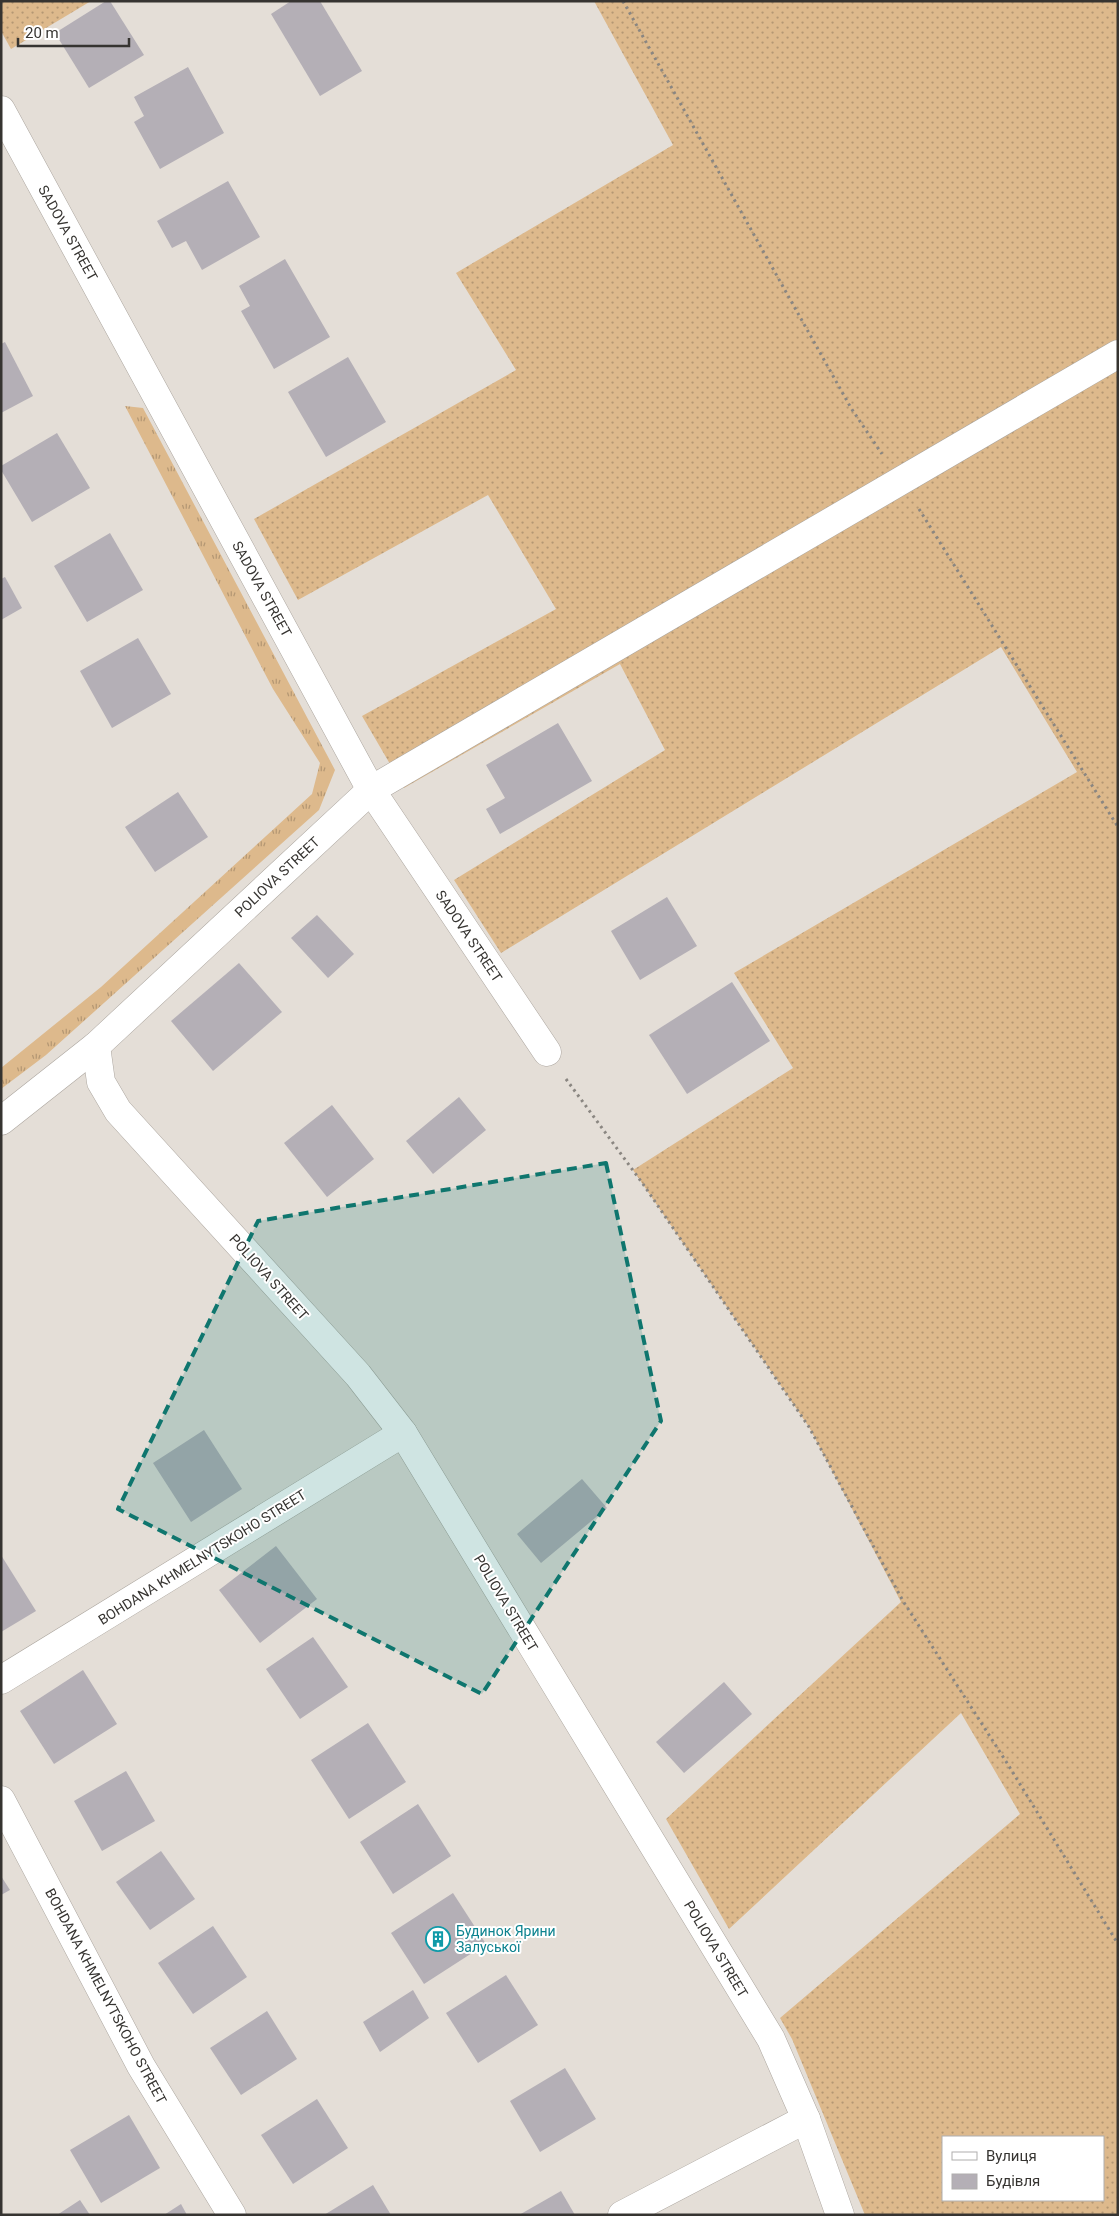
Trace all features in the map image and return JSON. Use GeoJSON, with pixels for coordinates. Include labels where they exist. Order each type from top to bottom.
{"type":"FeatureCollection","features":[{"type":"Feature","properties":{"kind":"street","name":"SADOVA STREET"},"geometry":{"type":"LineString","coordinates":[[1,110],[371,790],[547,1052]]}},
{"type":"Feature","properties":{"kind":"street","name":"POLIOVA STREET"},"geometry":{"type":"LineString","coordinates":[[1,1121],[96,1046],[371,790],[1118,354]]}},
{"type":"Feature","properties":{"kind":"street","name":"POLIOVA STREET"},"geometry":{"type":"LineString","coordinates":[[96,1046],[101,1082],[118,1111],[358,1375],[403,1434],[771,2039],[806,2119],[840,2215]]}},
{"type":"Feature","properties":{"kind":"street","name":"BOHDANA KHMELNYTSKOHO STREET"},"geometry":{"type":"LineString","coordinates":[[1,1680],[403,1434]]}},
{"type":"Feature","properties":{"kind":"street","name":"BOHDANA KHMELNYTSKOHO STREET"},"geometry":{"type":"LineString","coordinates":[[1,1800],[141,2066],[232,2215]]}},
{"type":"Feature","properties":{"kind":"street"},"geometry":{"type":"LineString","coordinates":[[622,2215],[806,2119]]}},
{"type":"Feature","properties":{"kind":"path"},"geometry":{"type":"LineString","coordinates":[[623,1],[851,408],[900,480],[1118,827]]}},
{"type":"Feature","properties":{"kind":"path"},"geometry":{"type":"LineString","coordinates":[[547,1052],[644,1184],[809,1427],[903,1602],[1007,1763],[1118,1944]]}},
{"type":"Feature","properties":{"kind":"highlighted area"},"geometry":{"type":"Polygon","coordinates":[[[606,1163],[661,1421],[482,1694],[118,1509],[258,1221],[606,1163]]]}},
{"type":"Feature","properties":{"kind":"green space"},"geometry":{"type":"Polygon","coordinates":[[[1,1],[91,1],[11,49],[1,31],[1,1]]]}},
{"type":"Feature","properties":{"kind":"green space"},"geometry":{"type":"Polygon","coordinates":[[[594,1],[1118,1],[1118,2215],[865,2215],[792,2039],[780,2018],[1020,1814],[961,1713],[729,1929],[666,1819],[901,1602],[809,1427],[633,1170],[793,1068],[734,973],[1077,772],[1001,647],[501,953],[454,880],[665,750],[620,664],[404,788],[362,716],[556,609],[488,495],[298,600],[254,519],[516,370],[456,273],[673,145],[594,1]]]}},
{"type":"Feature","properties":{"kind":"green space"},"geometry":{"type":"Polygon","coordinates":[[[125,406],[143,408],[335,770],[319,810],[46,1055],[1,1089],[1,1068],[101,987],[312,794],[320,763],[273,689],[125,406]]]}},
{"type":"Feature","properties":{"kind":"building"},"geometry":{"type":"Polygon","coordinates":[[[106,1],[110,1],[144,55],[89,88],[55,33],[106,1]]]}},
{"type":"Feature","properties":{"kind":"building"},"geometry":{"type":"Polygon","coordinates":[[[291,1],[320,1],[362,71],[320,96],[271,14],[291,1]]]}},
{"type":"Feature","properties":{"kind":"building"},"geometry":{"type":"Polygon","coordinates":[[[188,67],[224,133],[160,169],[134,122],[144,116],[134,97],[188,67]]]}},
{"type":"Feature","properties":{"kind":"building"},"geometry":{"type":"Polygon","coordinates":[[[228,181],[260,237],[202,270],[186,241],[172,248],[157,221],[228,181]]]}},
{"type":"Feature","properties":{"kind":"building"},"geometry":{"type":"Polygon","coordinates":[[[285,259],[330,337],[274,369],[241,311],[250,306],[239,286],[285,259]]]}},
{"type":"Feature","properties":{"kind":"building"},"geometry":{"type":"Polygon","coordinates":[[[5,342],[33,396],[1,413],[1,344],[5,342]]]}},
{"type":"Feature","properties":{"kind":"building"},"geometry":{"type":"Polygon","coordinates":[[[348,357],[386,422],[326,457],[288,392],[348,357]]]}},
{"type":"Feature","properties":{"kind":"building"},"geometry":{"type":"Polygon","coordinates":[[[57,433],[90,488],[32,522],[1,470],[1,466],[57,433]]]}},
{"type":"Feature","properties":{"kind":"building"},"geometry":{"type":"Polygon","coordinates":[[[110,533],[143,590],[87,622],[54,566],[110,533]]]}},
{"type":"Feature","properties":{"kind":"building"},"geometry":{"type":"Polygon","coordinates":[[[5,577],[22,608],[1,620],[1,579],[5,577]]]}},
{"type":"Feature","properties":{"kind":"building"},"geometry":{"type":"Polygon","coordinates":[[[138,638],[171,694],[112,728],[80,671],[138,638]]]}},
{"type":"Feature","properties":{"kind":"building"},"geometry":{"type":"Polygon","coordinates":[[[558,723],[592,781],[500,834],[486,809],[505,798],[486,765],[558,723]]]}},
{"type":"Feature","properties":{"kind":"building"},"geometry":{"type":"Polygon","coordinates":[[[178,792],[208,837],[155,872],[125,827],[178,792]]]}},
{"type":"Feature","properties":{"kind":"building"},"geometry":{"type":"Polygon","coordinates":[[[667,897],[697,946],[640,980],[611,931],[667,897]]]}},
{"type":"Feature","properties":{"kind":"building"},"geometry":{"type":"Polygon","coordinates":[[[317,915],[354,954],[328,978],[291,938],[317,915]]]}},
{"type":"Feature","properties":{"kind":"building"},"geometry":{"type":"Polygon","coordinates":[[[239,963],[282,1012],[213,1071],[171,1021],[239,963]]]}},
{"type":"Feature","properties":{"kind":"building"},"geometry":{"type":"Polygon","coordinates":[[[732,982],[770,1041],[687,1094],[649,1035],[732,982]]]}},
{"type":"Feature","properties":{"kind":"building"},"geometry":{"type":"Polygon","coordinates":[[[459,1097],[486,1130],[433,1174],[406,1141],[459,1097]]]}},
{"type":"Feature","properties":{"kind":"building"},"geometry":{"type":"Polygon","coordinates":[[[332,1105],[374,1159],[327,1197],[284,1143],[332,1105]]]}},
{"type":"Feature","properties":{"kind":"building"},"geometry":{"type":"Polygon","coordinates":[[[204,1430],[242,1489],[191,1522],[153,1463],[204,1430]]]}},
{"type":"Feature","properties":{"kind":"building"},"geometry":{"type":"Polygon","coordinates":[[[582,1479],[607,1508],[541,1563],[517,1534],[582,1479]]]}},
{"type":"Feature","properties":{"kind":"building"},"geometry":{"type":"Polygon","coordinates":[[[276,1546],[317,1599],[260,1643],[219,1590],[276,1546]]]}},
{"type":"Feature","properties":{"kind":"building"},"geometry":{"type":"Polygon","coordinates":[[[1,1555],[36,1611],[1,1632],[1,1555]]]}},
{"type":"Feature","properties":{"kind":"building"},"geometry":{"type":"Polygon","coordinates":[[[313,1637],[348,1687],[300,1719],[266,1669],[313,1637]]]}},
{"type":"Feature","properties":{"kind":"building"},"geometry":{"type":"Polygon","coordinates":[[[83,1670],[117,1724],[54,1764],[20,1711],[83,1670]]]}},
{"type":"Feature","properties":{"kind":"building"},"geometry":{"type":"Polygon","coordinates":[[[724,1682],[752,1714],[684,1773],[656,1742],[724,1682]]]}},
{"type":"Feature","properties":{"kind":"building"},"geometry":{"type":"Polygon","coordinates":[[[368,1723],[406,1782],[349,1819],[311,1760],[368,1723]]]}},
{"type":"Feature","properties":{"kind":"building"},"geometry":{"type":"Polygon","coordinates":[[[126,1771],[155,1821],[102,1851],[74,1801],[126,1771]]]}},
{"type":"Feature","properties":{"kind":"building"},"geometry":{"type":"Polygon","coordinates":[[[418,1804],[451,1856],[393,1894],[360,1842],[418,1804]]]}},
{"type":"Feature","properties":{"kind":"building"},"geometry":{"type":"Polygon","coordinates":[[[161,1851],[195,1899],[150,1930],[116,1882],[161,1851]]]}},
{"type":"Feature","properties":{"kind":"building"},"geometry":{"type":"Polygon","coordinates":[[[1,1876],[10,1890],[1,1895],[1,1876]]]}},
{"type":"Feature","properties":{"kind":"building","name":"Будинок Ярини Залуської"},"geometry":{"type":"Polygon","coordinates":[[[453,1893],[486,1944],[424,1984],[391,1933],[453,1893]]]}},
{"type":"Feature","properties":{"kind":"building"},"geometry":{"type":"Polygon","coordinates":[[[213,1926],[247,1977],[193,2014],[158,1963],[213,1926]]]}},
{"type":"Feature","properties":{"kind":"building"},"geometry":{"type":"Polygon","coordinates":[[[506,1975],[538,2025],[478,2063],[446,2013],[506,1975]]]}},
{"type":"Feature","properties":{"kind":"building"},"geometry":{"type":"Polygon","coordinates":[[[413,1990],[429,2018],[380,2052],[363,2022],[413,1990]]]}},
{"type":"Feature","properties":{"kind":"building"},"geometry":{"type":"Polygon","coordinates":[[[267,2011],[297,2059],[241,2095],[210,2048],[267,2011]]]}},
{"type":"Feature","properties":{"kind":"building"},"geometry":{"type":"Polygon","coordinates":[[[565,2068],[596,2119],[540,2152],[510,2101],[565,2068]]]}},
{"type":"Feature","properties":{"kind":"building"},"geometry":{"type":"Polygon","coordinates":[[[317,2099],[348,2148],[293,2184],[261,2135],[317,2099]]]}},
{"type":"Feature","properties":{"kind":"building"},"geometry":{"type":"Polygon","coordinates":[[[129,2115],[160,2168],[101,2203],[70,2150],[129,2115]]]}},
{"type":"Feature","properties":{"kind":"building"},"geometry":{"type":"Polygon","coordinates":[[[373,2185],[391,2215],[324,2215],[373,2185]]]}},
{"type":"Feature","properties":{"kind":"building"},"geometry":{"type":"Polygon","coordinates":[[[561,2191],[575,2215],[519,2215],[561,2191]]]}},
{"type":"Feature","properties":{"kind":"building"},"geometry":{"type":"Polygon","coordinates":[[[80,2200],[90,2215],[57,2215],[80,2200]]]}},
{"type":"Feature","properties":{"kind":"building"},"geometry":{"type":"Polygon","coordinates":[[[181,2204],[187,2215],[164,2215],[181,2204]]]}},
{"type":"Feature","properties":{"kind":"place","name":"Будинок Ярини Залуської"},"geometry":{"type":"Point","coordinates":[438,1939]}}]}
